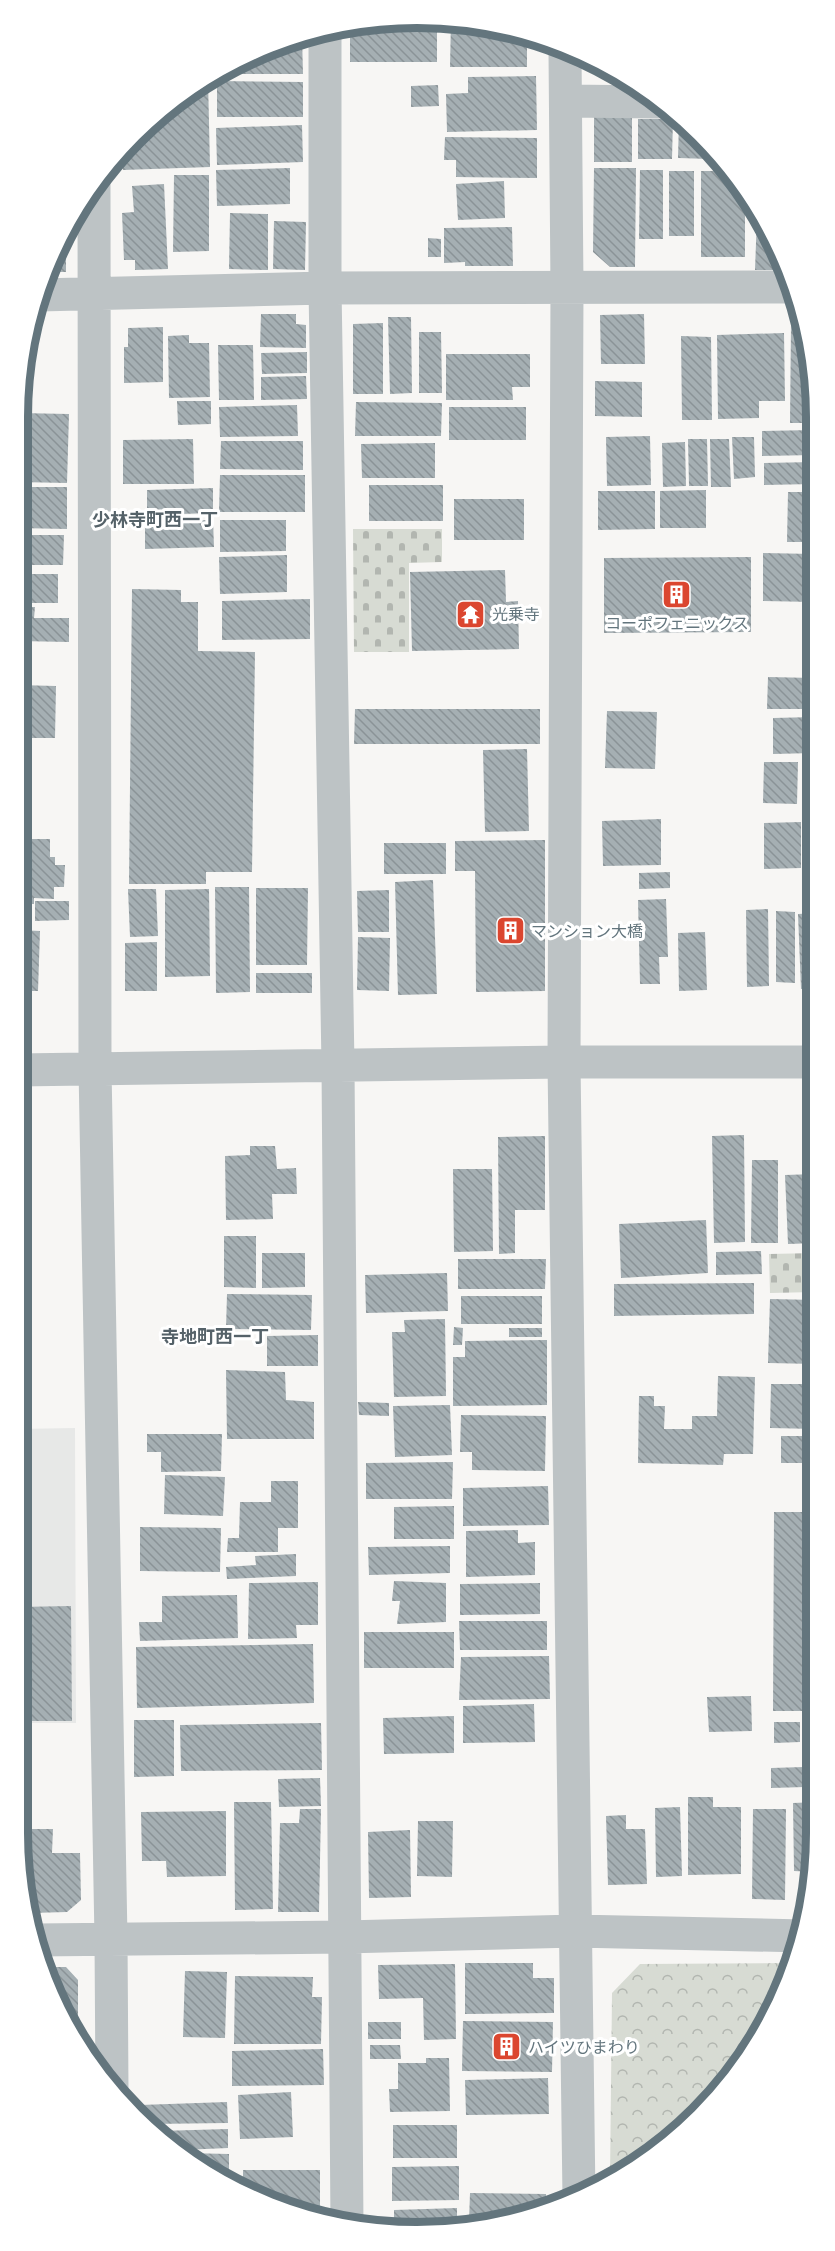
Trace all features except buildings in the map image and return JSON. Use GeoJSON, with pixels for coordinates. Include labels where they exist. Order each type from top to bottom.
{"type":"FeatureCollection","features":[{"type":"Feature","properties":{"kind":"street"},"geometry":{"type":"LineString","coordinates":[[325,40],[325,288],[338,1066],[347,2216]]}},
{"type":"Feature","properties":{"kind":"street"},"geometry":{"type":"LineString","coordinates":[[565,58],[567,288],[564,1062],[579,2187]]}},
{"type":"Feature","properties":{"kind":"street"},"geometry":{"type":"LineString","coordinates":[[566,101],[644,102]]}},
{"type":"Feature","properties":{"kind":"street"},"geometry":{"type":"LineString","coordinates":[[94,201],[95,1068],[112,2074]]}},
{"type":"Feature","properties":{"kind":"street"},"geometry":{"type":"LineString","coordinates":[[48,295],[325,288],[784,287]]}},
{"type":"Feature","properties":{"kind":"street"},"geometry":{"type":"LineString","coordinates":[[28,1070],[564,1062],[806,1062]]}},
{"type":"Feature","properties":{"kind":"street"},"geometry":{"type":"LineString","coordinates":[[44,1940],[345,1937],[575,1930],[793,1936]]}},
{"type":"Feature","properties":{"kind":"shaded area"},"geometry":{"type":"Polygon","coordinates":[[[75,1428],[76,1723],[28,1723],[28,1429],[75,1428]]]}},
{"type":"Feature","properties":{"kind":"green space"},"geometry":{"type":"Polygon","coordinates":[[[353,529],[442,529],[442,562],[409,563],[409,652],[354,652],[353,529]]]}},
{"type":"Feature","properties":{"kind":"green space"},"geometry":{"type":"Polygon","coordinates":[[[806,1253],[806,1292],[770,1293],[769,1254],[806,1253]]]}},
{"type":"Feature","properties":{"kind":"green space"},"geometry":{"type":"Polygon","coordinates":[[[784,1963],[754,2028],[741,2050],[710,2090],[674,2126],[634,2157],[610,2171],[612,1993],[640,1964],[784,1963]]]}},
{"type":"Feature","properties":{"kind":"place","name":"コーポフェニックス"},"geometry":{"type":"Point","coordinates":[677,595]}},
{"type":"Feature","properties":{"kind":"place","name":"光乗寺"},"geometry":{"type":"Point","coordinates":[471,614]}},
{"type":"Feature","properties":{"kind":"place","name":"マンション大橋"},"geometry":{"type":"Point","coordinates":[510,931]}},
{"type":"Feature","properties":{"kind":"place","name":"ハイツひまわり"},"geometry":{"type":"Point","coordinates":[507,2047]}},
{"type":"Feature","properties":{"kind":"district","name":"少林寺町西一丁"},"geometry":{"type":"Point","coordinates":[155,520]}},
{"type":"Feature","properties":{"kind":"district","name":"寺地町西一丁"},"geometry":{"type":"Point","coordinates":[215,1337]}}]}
